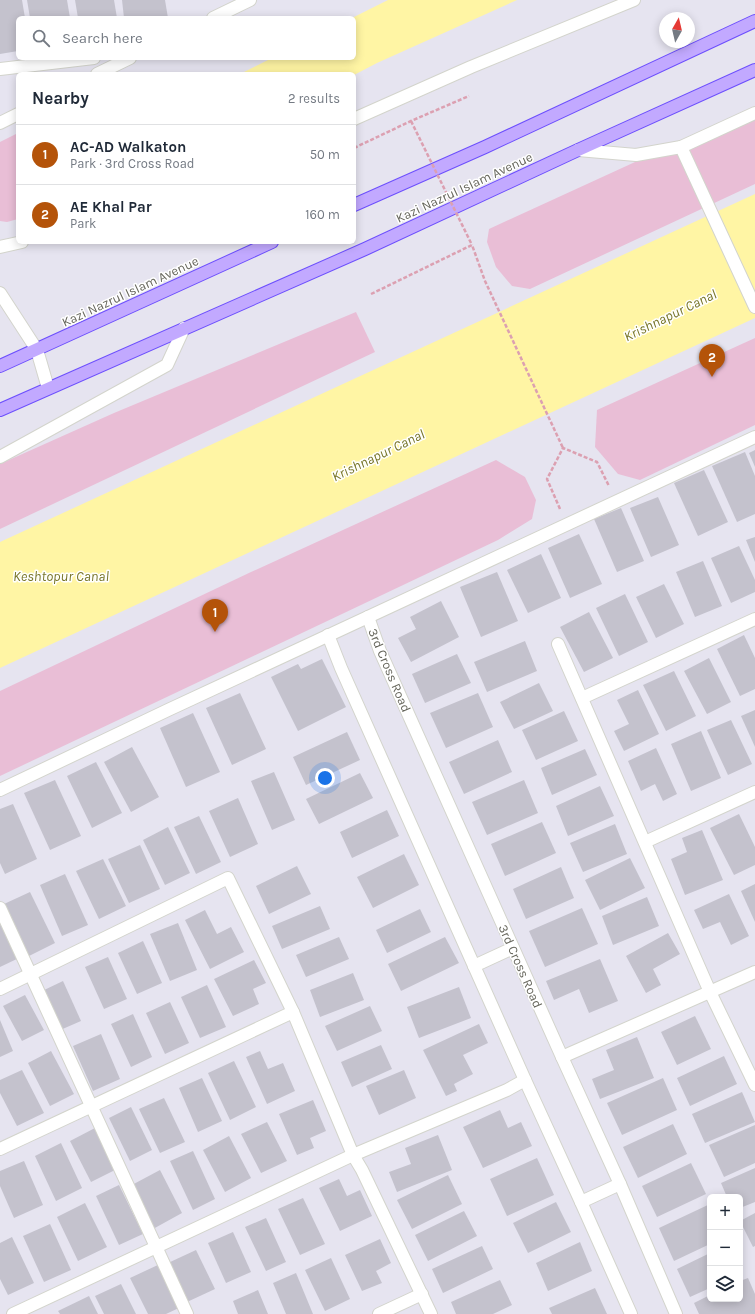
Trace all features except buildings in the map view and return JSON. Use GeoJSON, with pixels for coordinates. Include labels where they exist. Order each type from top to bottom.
{"type":"FeatureCollection","features":[{"type":"Feature","properties":{"kind":"main road"},"geometry":{"type":"LineString","coordinates":[[356,204],[486,147],[755,21]]}},
{"type":"Feature","properties":{"kind":"main road","name":"Kazi Nazrul Islam Avenue"},"geometry":{"type":"LineString","coordinates":[[0,410],[365,249],[755,70]]}},
{"type":"Feature","properties":{"kind":"main road","name":"Kazi Nazrul Islam Avenue"},"geometry":{"type":"LineString","coordinates":[[0,366],[268,244]]}},
{"type":"Feature","properties":{"kind":"street"},"geometry":{"type":"LineString","coordinates":[[217,16],[250,0]]}},
{"type":"Feature","properties":{"kind":"street"},"geometry":{"type":"LineString","coordinates":[[356,118],[471,67],[634,0]]}},
{"type":"Feature","properties":{"kind":"street"},"geometry":{"type":"LineString","coordinates":[[0,69],[77,60]]}},
{"type":"Feature","properties":{"kind":"street"},"geometry":{"type":"LineString","coordinates":[[101,72],[126,60]]}},
{"type":"Feature","properties":{"kind":"street"},"geometry":{"type":"LineString","coordinates":[[578,150],[636,155],[681,147],[755,113]]}},
{"type":"Feature","properties":{"kind":"street"},"geometry":{"type":"LineString","coordinates":[[0,123],[16,115]]}},
{"type":"Feature","properties":{"kind":"street"},"geometry":{"type":"LineString","coordinates":[[681,147],[755,307]]}},
{"type":"Feature","properties":{"kind":"street"},"geometry":{"type":"LineString","coordinates":[[0,247],[16,243]]}},
{"type":"Feature","properties":{"kind":"street"},"geometry":{"type":"LineString","coordinates":[[0,293],[36,350],[48,388]]}},
{"type":"Feature","properties":{"kind":"street"},"geometry":{"type":"LineString","coordinates":[[0,457],[167,364],[184,328]]}},
{"type":"Feature","properties":{"kind":"street"},"geometry":{"type":"LineString","coordinates":[[0,790],[755,437]]}},
{"type":"Feature","properties":{"kind":"street","name":"3rd Cross Road"},"geometry":{"type":"LineString","coordinates":[[368,617],[380,650],[620,1184],[676,1314]]}},
{"type":"Feature","properties":{"kind":"street"},"geometry":{"type":"LineString","coordinates":[[582,698],[755,619]]}},
{"type":"Feature","properties":{"kind":"street"},"geometry":{"type":"LineString","coordinates":[[328,636],[474,966],[631,1314]]}},
{"type":"Feature","properties":{"kind":"street"},"geometry":{"type":"LineString","coordinates":[[558,644],[646,842],[710,992],[755,1085]]}},
{"type":"Feature","properties":{"kind":"street"},"geometry":{"type":"LineString","coordinates":[[646,842],[755,792]]}},
{"type":"Feature","properties":{"kind":"street"},"geometry":{"type":"LineString","coordinates":[[0,989],[228,878],[293,1012],[353,1155],[362,1170],[431,1314]]}},
{"type":"Feature","properties":{"kind":"street"},"geometry":{"type":"LineString","coordinates":[[0,908],[187,1314]]}},
{"type":"Feature","properties":{"kind":"street"},"geometry":{"type":"LineString","coordinates":[[474,966],[513,948]]}},
{"type":"Feature","properties":{"kind":"street"},"geometry":{"type":"LineString","coordinates":[[562,1057],[755,972]]}},
{"type":"Feature","properties":{"kind":"street"},"geometry":{"type":"LineString","coordinates":[[0,1150],[293,1012]]}},
{"type":"Feature","properties":{"kind":"street"},"geometry":{"type":"LineString","coordinates":[[14,1314],[353,1155],[507,1090],[525,1080]]}},
{"type":"Feature","properties":{"kind":"street"},"geometry":{"type":"LineString","coordinates":[[581,1202],[620,1184]]}},
{"type":"Feature","properties":{"kind":"street"},"geometry":{"type":"LineString","coordinates":[[379,1314],[422,1294]]}},
{"type":"Feature","properties":{"kind":"path"},"geometry":{"type":"LineString","coordinates":[[356,147],[469,96]]}},
{"type":"Feature","properties":{"kind":"path"},"geometry":{"type":"LineString","coordinates":[[411,121],[472,245],[485,281],[563,448],[597,462],[616,501]]}},
{"type":"Feature","properties":{"kind":"path"},"geometry":{"type":"LineString","coordinates":[[371,294],[472,245]]}},
{"type":"Feature","properties":{"kind":"path"},"geometry":{"type":"LineString","coordinates":[[563,448],[547,479],[567,524]]}},
{"type":"Feature","properties":{"kind":"shaded area"},"geometry":{"type":"Polygon","coordinates":[[[755,107],[755,184],[530,289],[512,286],[496,267],[487,242],[489,229],[755,107]]]}},
{"type":"Feature","properties":{"kind":"shaded area"},"geometry":{"type":"Polygon","coordinates":[[[16,134],[16,220],[7,222],[0,221],[0,142],[16,134]]]}},
{"type":"Feature","properties":{"kind":"shaded area"},"geometry":{"type":"Polygon","coordinates":[[[356,312],[375,352],[0,529],[0,464],[114,413],[356,312]]]}},
{"type":"Feature","properties":{"kind":"shaded area"},"geometry":{"type":"Polygon","coordinates":[[[755,338],[755,425],[640,480],[618,474],[595,447],[597,410],[755,338]]]}},
{"type":"Feature","properties":{"kind":"shaded area"},"geometry":{"type":"Polygon","coordinates":[[[496,460],[525,477],[536,500],[532,519],[498,540],[0,776],[0,691],[251,572],[496,460]]]}},
{"type":"Feature","properties":{"kind":"water"},"geometry":{"type":"Polygon","coordinates":[[[388,0],[517,0],[356,74],[356,72],[244,72],[268,60],[356,60],[356,16],[388,0]]]}},
{"type":"Feature","properties":{"kind":"water","name":"Keshtopur Canal"},"geometry":{"type":"Polygon","coordinates":[[[755,194],[755,318],[0,668],[0,542],[755,194]]]}},
{"type":"Feature","properties":{"kind":"place","name":"AE Khal Par"},"geometry":{"type":"Point","coordinates":[712,377]}},
{"type":"Feature","properties":{"kind":"place","name":"AC-AD Walkaton"},"geometry":{"type":"Point","coordinates":[215,632]}},
{"type":"Feature","properties":{"kind":"water label","name":"Krishnapur Canal"},"geometry":{"type":"Point","coordinates":[670,315]}},
{"type":"Feature","properties":{"kind":"water label","name":"Krishnapur Canal"},"geometry":{"type":"Point","coordinates":[378,455]}}]}
